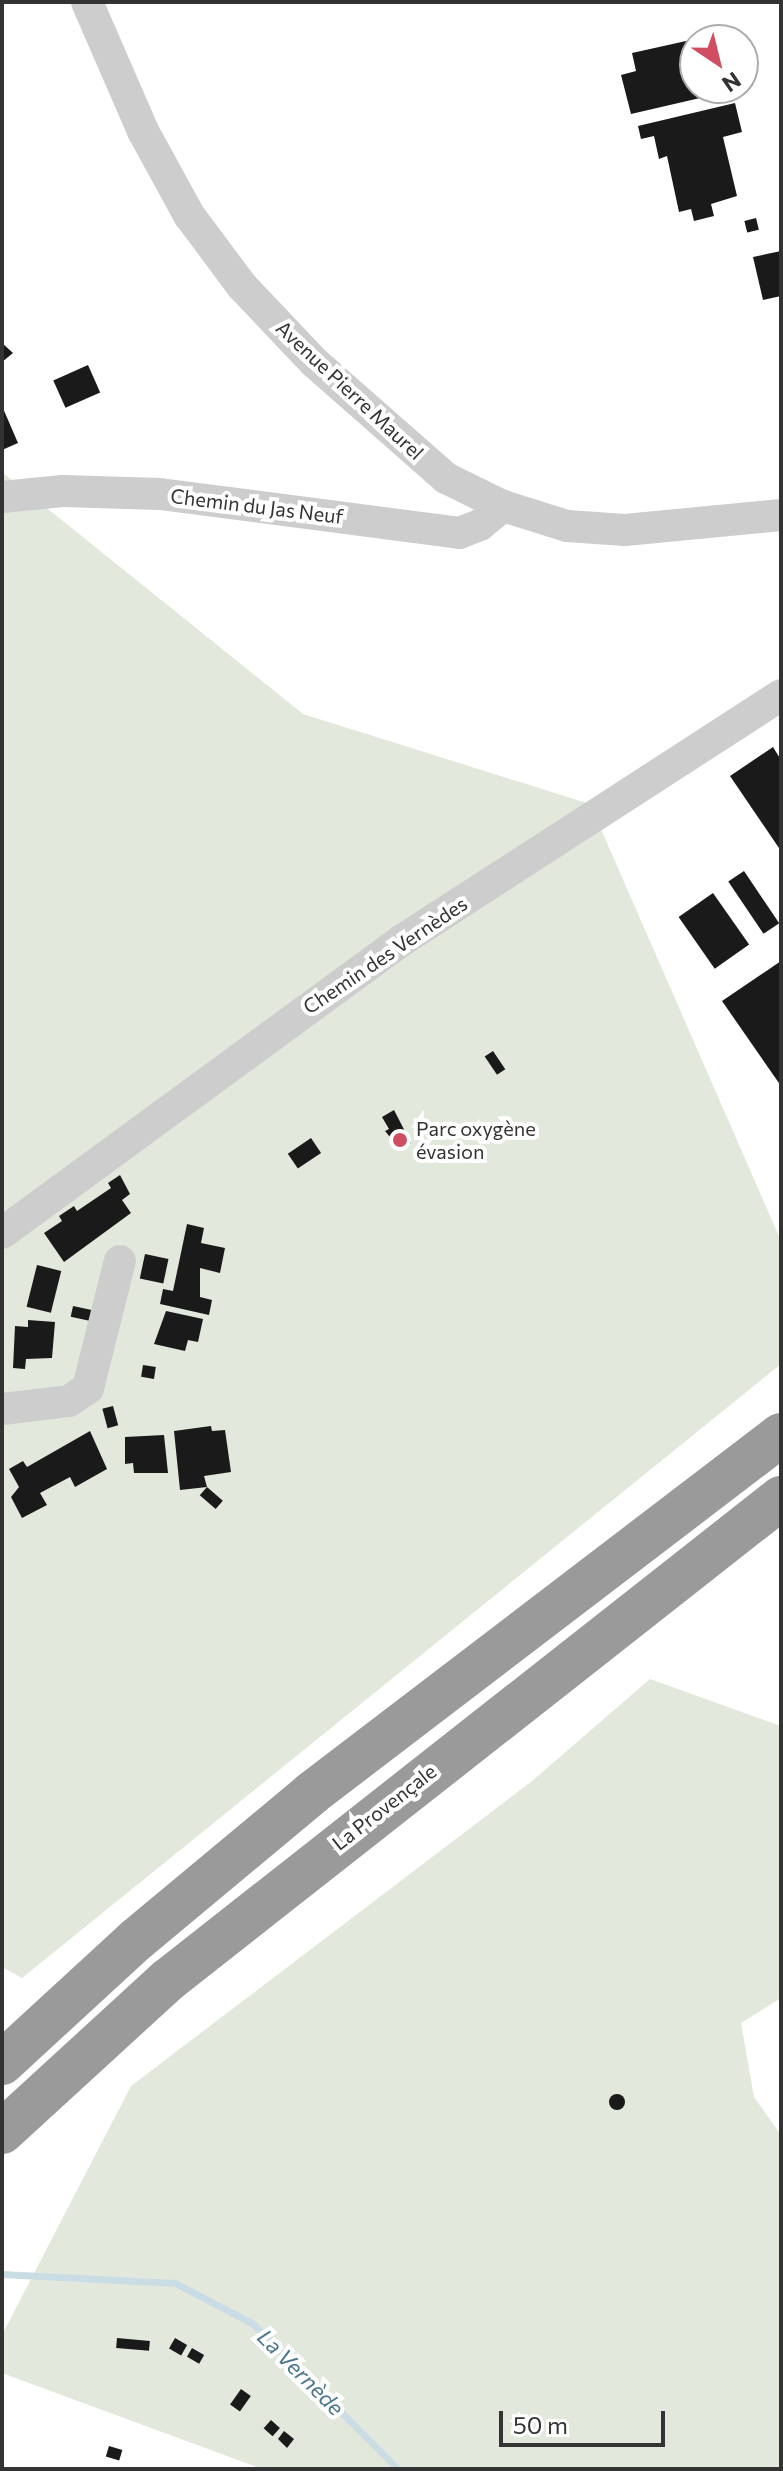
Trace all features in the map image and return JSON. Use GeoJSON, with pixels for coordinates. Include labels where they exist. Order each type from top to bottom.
{"type":"FeatureCollection","features":[{"type":"Feature","properties":{"kind":"highway"},"geometry":{"type":"LineString","coordinates":[[2,2063],[137,1939],[312,1793],[781,1435]]}},
{"type":"Feature","properties":{"kind":"highway","name":"La Provençale"},"geometry":{"type":"LineString","coordinates":[[2,2132],[180,1971],[781,1498]]}},
{"type":"Feature","properties":{"kind":"street","name":"Avenue Pierre Maurel"},"geometry":{"type":"LineString","coordinates":[[87,2],[143,131],[189,215],[242,286],[314,362],[446,478],[503,506],[567,526],[625,530],[781,515]]}},
{"type":"Feature","properties":{"kind":"street","name":"Chemin du Jas Neuf"},"geometry":{"type":"LineString","coordinates":[[2,497],[63,491],[160,494],[459,533],[480,525],[503,506]]}},
{"type":"Feature","properties":{"kind":"street","name":"Chemin des Vernèdes"},"geometry":{"type":"LineString","coordinates":[[2,1233],[404,939],[781,695]]}},
{"type":"Feature","properties":{"kind":"street"},"geometry":{"type":"LineString","coordinates":[[2,1409],[69,1401],[88,1388],[120,1261]]}},
{"type":"Feature","properties":{"kind":"shaded area"},"geometry":{"type":"Polygon","coordinates":[[[2,472],[303,714],[590,804],[781,1241],[781,1364],[22,1978],[2,1967],[2,472]]]}},
{"type":"Feature","properties":{"kind":"shaded area"},"geometry":{"type":"Polygon","coordinates":[[[650,1679],[781,1726],[781,1998],[741,2023],[754,2097],[781,2135],[781,2469],[262,2469],[2,2373],[2,2335],[131,2086],[532,1781],[650,1679]]]}},
{"type":"Feature","properties":{"kind":"building"},"geometry":{"type":"Polygon","coordinates":[[[679,43],[679,103],[631,114],[621,75],[636,71],[632,53],[679,43]]]}},
{"type":"Feature","properties":{"kind":"building"},"geometry":{"type":"Polygon","coordinates":[[[735,104],[742,132],[723,137],[737,196],[711,204],[714,216],[694,221],[691,209],[679,212],[667,156],[659,159],[654,136],[641,139],[638,126],[735,104]]]}},
{"type":"Feature","properties":{"kind":"building"},"geometry":{"type":"Polygon","coordinates":[[[756,218],[759,230],[747,233],[744,221],[756,218]]]}},
{"type":"Feature","properties":{"kind":"building"},"geometry":{"type":"Polygon","coordinates":[[[781,251],[781,296],[763,300],[753,257],[781,251]]]}},
{"type":"Feature","properties":{"kind":"building"},"geometry":{"type":"Polygon","coordinates":[[[2,343],[13,353],[2,362],[2,343]]]}},
{"type":"Feature","properties":{"kind":"building"},"geometry":{"type":"Polygon","coordinates":[[[88,365],[100,392],[65,408],[53,380],[88,365]]]}},
{"type":"Feature","properties":{"kind":"building"},"geometry":{"type":"Polygon","coordinates":[[[2,406],[18,443],[2,450],[2,406]]]}},
{"type":"Feature","properties":{"kind":"building"},"geometry":{"type":"Polygon","coordinates":[[[773,747],[781,760],[781,851],[730,776],[773,747]]]}},
{"type":"Feature","properties":{"kind":"building"},"geometry":{"type":"Polygon","coordinates":[[[744,871],[779,923],[763,934],[728,882],[744,871]]]}},
{"type":"Feature","properties":{"kind":"building"},"geometry":{"type":"Polygon","coordinates":[[[713,893],[749,945],[715,969],[679,917],[713,893]]]}},
{"type":"Feature","properties":{"kind":"building"},"geometry":{"type":"Polygon","coordinates":[[[781,961],[781,1086],[722,1001],[781,961]]]}},
{"type":"Feature","properties":{"kind":"building"},"geometry":{"type":"Polygon","coordinates":[[[493,1051],[505,1069],[497,1075],[485,1057],[493,1051]]]}},
{"type":"Feature","properties":{"kind":"building"},"geometry":{"type":"Polygon","coordinates":[[[394,1110],[411,1143],[400,1149],[385,1131],[389,1129],[382,1117],[394,1110]]]}},
{"type":"Feature","properties":{"kind":"building"},"geometry":{"type":"Polygon","coordinates":[[[311,1138],[321,1153],[298,1169],[288,1154],[311,1138]]]}},
{"type":"Feature","properties":{"kind":"building"},"geometry":{"type":"Polygon","coordinates":[[[120,1175],[130,1194],[122,1200],[131,1213],[64,1262],[44,1233],[62,1221],[59,1216],[74,1206],[77,1211],[111,1188],[108,1183],[120,1175]]]}},
{"type":"Feature","properties":{"kind":"building"},"geometry":{"type":"Polygon","coordinates":[[[187,1224],[204,1228],[201,1243],[225,1248],[220,1273],[200,1268],[200,1297],[212,1300],[209,1315],[160,1304],[163,1289],[173,1291],[187,1224]]]}},
{"type":"Feature","properties":{"kind":"building"},"geometry":{"type":"Polygon","coordinates":[[[145,1254],[168,1259],[163,1283],[140,1278],[145,1254]]]}},
{"type":"Feature","properties":{"kind":"building"},"geometry":{"type":"Polygon","coordinates":[[[37,1265],[61,1271],[51,1313],[27,1307],[37,1265]]]}},
{"type":"Feature","properties":{"kind":"building"},"geometry":{"type":"Polygon","coordinates":[[[73,1306],[92,1310],[89,1321],[71,1317],[73,1306]]]}},
{"type":"Feature","properties":{"kind":"building"},"geometry":{"type":"Polygon","coordinates":[[[166,1311],[203,1319],[198,1342],[188,1340],[185,1351],[154,1344],[166,1311]]]}},
{"type":"Feature","properties":{"kind":"building"},"geometry":{"type":"Polygon","coordinates":[[[28,1320],[55,1322],[52,1358],[26,1359],[25,1369],[13,1368],[15,1326],[28,1327],[28,1320]]]}},
{"type":"Feature","properties":{"kind":"building"},"geometry":{"type":"Polygon","coordinates":[[[143,1365],[156,1367],[154,1379],[141,1377],[143,1365]]]}},
{"type":"Feature","properties":{"kind":"building"},"geometry":{"type":"Polygon","coordinates":[[[113,1406],[118,1425],[108,1428],[102,1409],[113,1406]]]}},
{"type":"Feature","properties":{"kind":"building"},"geometry":{"type":"Polygon","coordinates":[[[211,1426],[212,1431],[225,1430],[231,1472],[204,1476],[207,1487],[180,1490],[174,1431],[211,1426]]]}},
{"type":"Feature","properties":{"kind":"building"},"geometry":{"type":"Polygon","coordinates":[[[90,1431],[107,1469],[75,1487],[70,1477],[40,1493],[47,1505],[22,1518],[11,1497],[19,1487],[9,1469],[23,1461],[27,1467],[90,1431]]]}},
{"type":"Feature","properties":{"kind":"building"},"geometry":{"type":"Polygon","coordinates":[[[164,1435],[168,1473],[134,1473],[133,1463],[125,1464],[125,1437],[164,1435]]]}},
{"type":"Feature","properties":{"kind":"building"},"geometry":{"type":"Polygon","coordinates":[[[207,1487],[223,1501],[216,1509],[200,1495],[207,1487]]]}},
{"type":"Feature","properties":{"kind":"building"},"geometry":{"type":"Polygon","coordinates":[[[617,2094],[625,2102],[617,2110],[609,2102],[617,2094]]]}},
{"type":"Feature","properties":{"kind":"building"},"geometry":{"type":"Polygon","coordinates":[[[117,2338],[150,2341],[149,2351],[116,2348],[117,2338]]]}},
{"type":"Feature","properties":{"kind":"building"},"geometry":{"type":"Polygon","coordinates":[[[175,2338],[187,2345],[181,2355],[169,2348],[175,2338]]]}},
{"type":"Feature","properties":{"kind":"building"},"geometry":{"type":"Polygon","coordinates":[[[192,2348],[204,2355],[199,2364],[187,2357],[192,2348]]]}},
{"type":"Feature","properties":{"kind":"building"},"geometry":{"type":"Polygon","coordinates":[[[241,2389],[251,2396],[240,2411],[230,2405],[241,2389]]]}},
{"type":"Feature","properties":{"kind":"building"},"geometry":{"type":"Polygon","coordinates":[[[271,2420],[280,2428],[273,2436],[264,2428],[271,2420]]]}},
{"type":"Feature","properties":{"kind":"building"},"geometry":{"type":"Polygon","coordinates":[[[284,2431],[294,2439],[287,2448],[278,2439],[284,2431]]]}},
{"type":"Feature","properties":{"kind":"building"},"geometry":{"type":"Polygon","coordinates":[[[109,2446],[122,2450],[119,2461],[106,2457],[109,2446]]]}},
{"type":"Feature","properties":{"kind":"waterway","name":"La Vernède"},"geometry":{"type":"LineString","coordinates":[[2,2274],[175,2283],[252,2323],[398,2469]]}},
{"type":"Feature","properties":{"kind":"place","name":"Parc oxygène évasion"},"geometry":{"type":"Point","coordinates":[400,1140]}}]}
